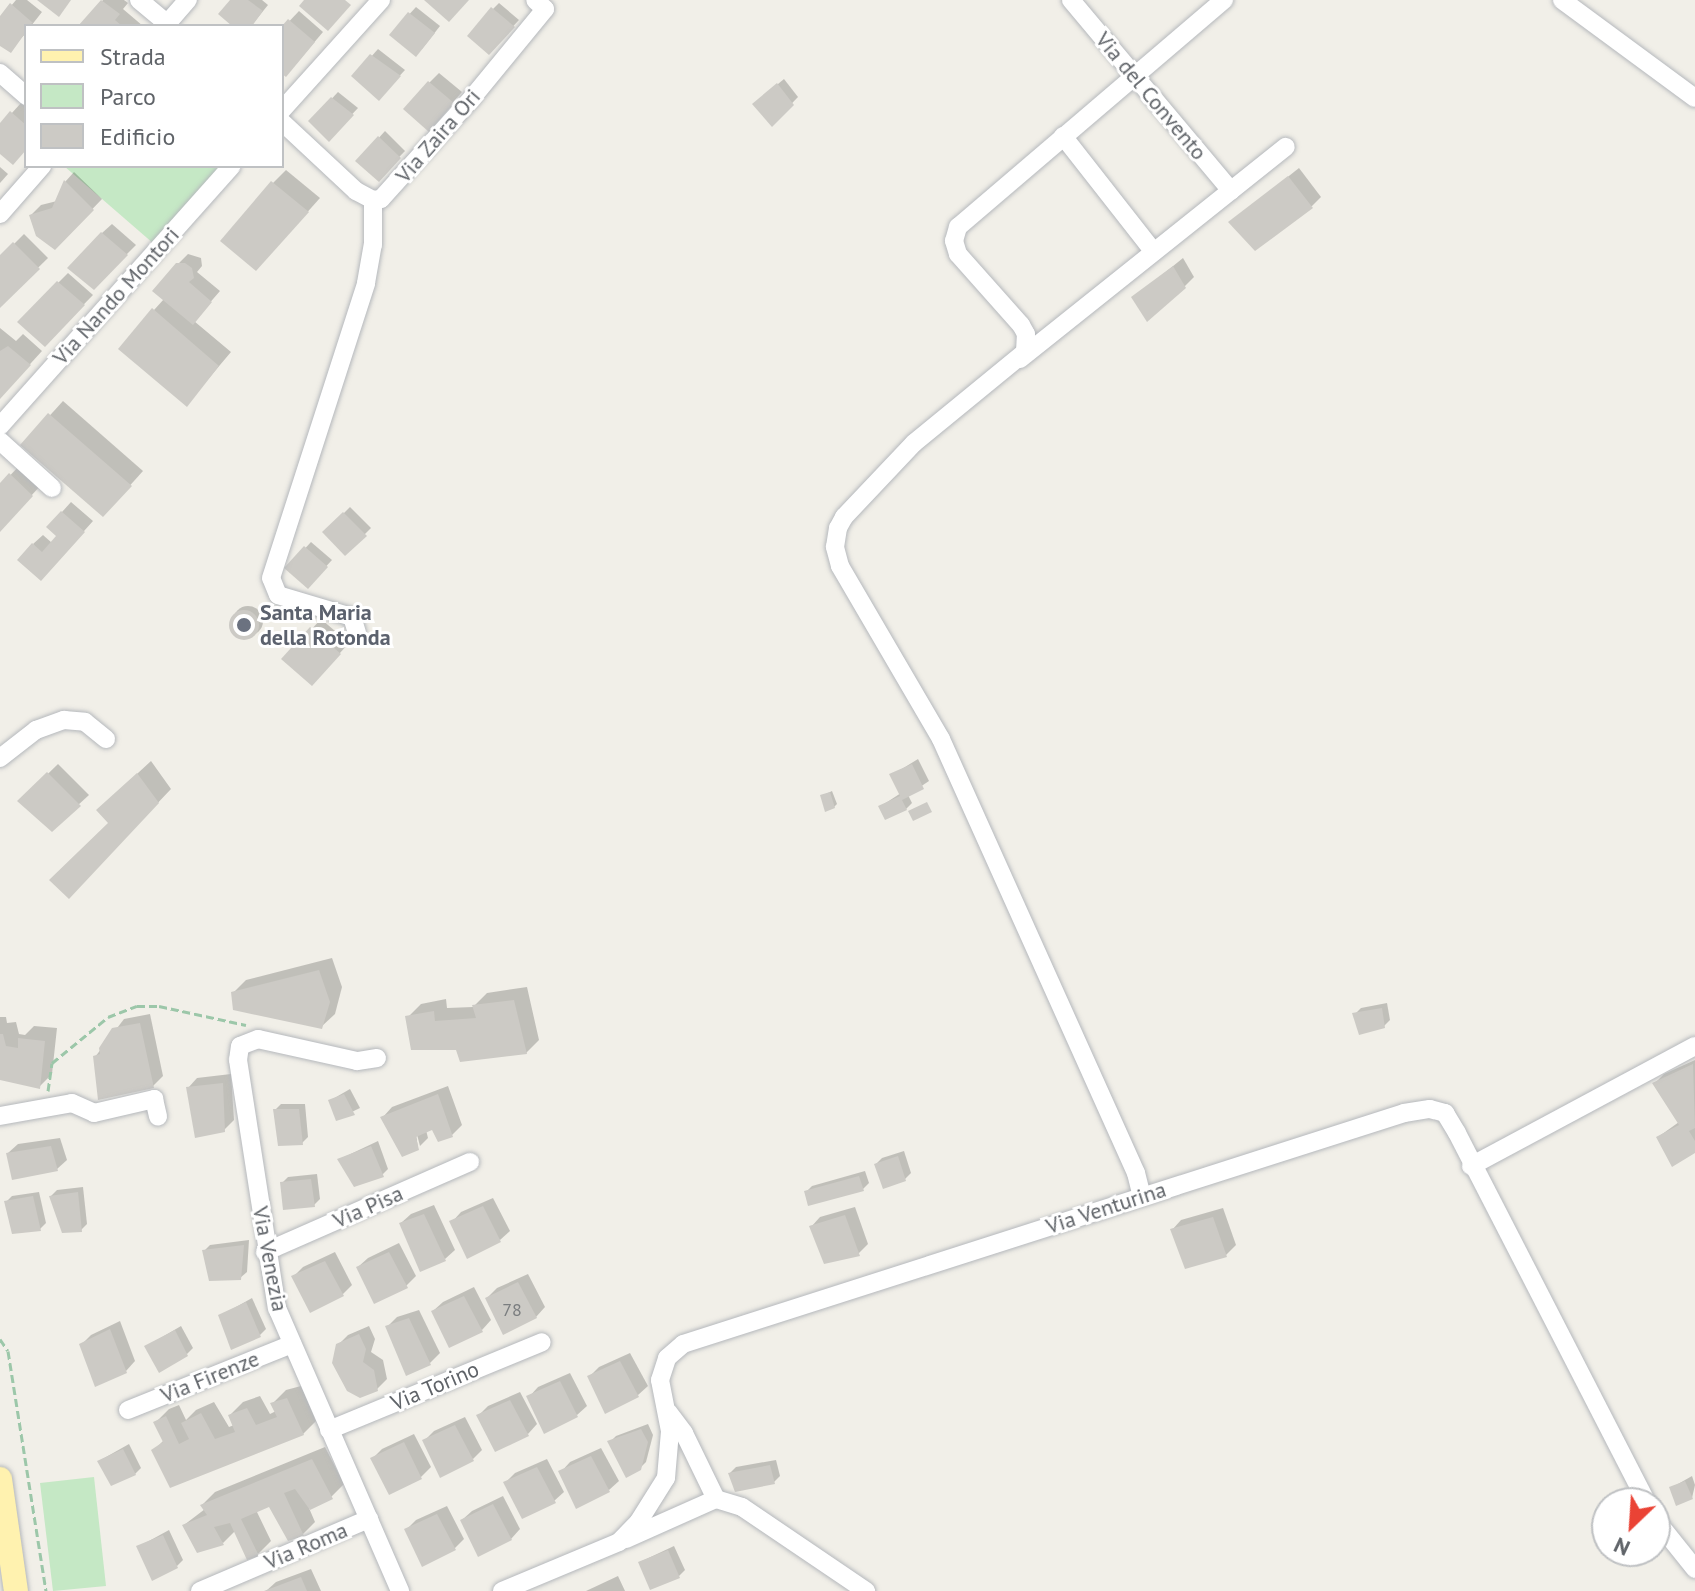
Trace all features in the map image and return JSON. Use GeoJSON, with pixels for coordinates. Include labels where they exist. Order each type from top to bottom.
{"type":"FeatureCollection","features":[{"type":"Feature","properties":{"kind":"main road"},"geometry":{"type":"LineString","coordinates":[[0,1479],[16,1591]]}},
{"type":"Feature","properties":{"kind":"street"},"geometry":{"type":"LineString","coordinates":[[139,0],[166,24]]}},
{"type":"Feature","properties":{"kind":"street"},"geometry":{"type":"LineString","coordinates":[[168,24],[188,0]]}},
{"type":"Feature","properties":{"kind":"street"},"geometry":{"type":"LineString","coordinates":[[284,108],[381,0]]}},
{"type":"Feature","properties":{"kind":"street","name":"Via del Convento"},"geometry":{"type":"LineString","coordinates":[[1071,0],[1231,191]]}},
{"type":"Feature","properties":{"kind":"street"},"geometry":{"type":"LineString","coordinates":[[1020,359],[1026,334],[958,254],[955,235],[964,220],[1224,0]]}},
{"type":"Feature","properties":{"kind":"street"},"geometry":{"type":"LineString","coordinates":[[1562,0],[1695,98]]}},
{"type":"Feature","properties":{"kind":"street","name":"Via Zaira Ori"},"geometry":{"type":"LineString","coordinates":[[373,200],[388,193],[540,4]]}},
{"type":"Feature","properties":{"kind":"street"},"geometry":{"type":"LineString","coordinates":[[0,73],[24,94]]}},
{"type":"Feature","properties":{"kind":"street"},"geometry":{"type":"LineString","coordinates":[[284,124],[356,191],[373,200],[373,245],[366,283],[271,578],[278,595],[352,617],[357,633]]}},
{"type":"Feature","properties":{"kind":"street"},"geometry":{"type":"LineString","coordinates":[[1063,136],[1154,252]]}},
{"type":"Feature","properties":{"kind":"street"},"geometry":{"type":"LineString","coordinates":[[1142,1197],[1136,1173],[941,739],[840,566],[835,547],[838,528],[844,517],[914,443],[1286,147]]}},
{"type":"Feature","properties":{"kind":"street"},"geometry":{"type":"LineString","coordinates":[[0,214],[40,168]]}},
{"type":"Feature","properties":{"kind":"street","name":"Via Nando Montori"},"geometry":{"type":"LineString","coordinates":[[0,426],[230,168]]}},
{"type":"Feature","properties":{"kind":"street"},"geometry":{"type":"LineString","coordinates":[[0,441],[52,488]]}},
{"type":"Feature","properties":{"kind":"street"},"geometry":{"type":"LineString","coordinates":[[0,758],[36,730],[64,720],[85,722],[106,739]]}},
{"type":"Feature","properties":{"kind":"street","name":"Via Venezia"},"geometry":{"type":"LineString","coordinates":[[377,1058],[357,1061],[258,1039],[240,1046],[238,1060],[265,1252],[277,1308],[400,1591]]}},
{"type":"Feature","properties":{"kind":"street"},"geometry":{"type":"LineString","coordinates":[[1471,1166],[1695,1046]]}},
{"type":"Feature","properties":{"kind":"street"},"geometry":{"type":"LineString","coordinates":[[0,1116],[72,1103],[94,1113],[154,1099],[158,1117]]}},
{"type":"Feature","properties":{"kind":"street","name":"Via Venturina"},"geometry":{"type":"LineString","coordinates":[[502,1591],[619,1542],[639,1521],[666,1478],[670,1431],[660,1380],[667,1358],[683,1344],[1418,1110],[1445,1113],[1639,1487]]}},
{"type":"Feature","properties":{"kind":"street","name":"Via Pisa"},"geometry":{"type":"LineString","coordinates":[[265,1252],[470,1162]]}},
{"type":"Feature","properties":{"kind":"street","name":"Via Torino"},"geometry":{"type":"LineString","coordinates":[[329,1430],[542,1342]]}},
{"type":"Feature","properties":{"kind":"street","name":"Via Firenze"},"geometry":{"type":"LineString","coordinates":[[128,1410],[292,1344]]}},
{"type":"Feature","properties":{"kind":"street"},"geometry":{"type":"LineString","coordinates":[[666,1409],[684,1433],[716,1499]]}},
{"type":"Feature","properties":{"kind":"street"},"geometry":{"type":"LineString","coordinates":[[619,1542],[716,1499],[742,1507],[866,1591]]}},
{"type":"Feature","properties":{"kind":"street","name":"Via Roma"},"geometry":{"type":"LineString","coordinates":[[200,1591],[369,1519]]}},
{"type":"Feature","properties":{"kind":"street"},"geometry":{"type":"LineString","coordinates":[[1671,1539],[1695,1569]]}},
{"type":"Feature","properties":{"kind":"path"},"geometry":{"type":"LineString","coordinates":[[44,1096],[51,1088],[52,1063],[108,1017],[137,1006],[159,1006],[250,1026]]}},
{"type":"Feature","properties":{"kind":"path"},"geometry":{"type":"LineString","coordinates":[[0,1339],[8,1351],[46,1591]]}},
{"type":"Feature","properties":{"kind":"green space"},"geometry":{"type":"Polygon","coordinates":[[[66,168],[220,168],[154,244],[66,168]]]}},
{"type":"Feature","properties":{"kind":"green space"},"geometry":{"type":"Polygon","coordinates":[[[94,1477],[106,1586],[53,1591],[40,1483],[94,1477]]]}},
{"type":"Feature","properties":{"kind":"building"},"geometry":{"type":"Polygon","coordinates":[[[37,0],[71,0],[59,17],[37,0]]]}},
{"type":"Feature","properties":{"kind":"building"},"geometry":{"type":"Polygon","coordinates":[[[101,0],[120,14],[115,20],[120,24],[80,24],[101,0]]]}},
{"type":"Feature","properties":{"kind":"building"},"geometry":{"type":"Polygon","coordinates":[[[230,0],[248,0],[263,11],[253,24],[230,24],[218,14],[230,0]]]}},
{"type":"Feature","properties":{"kind":"building"},"geometry":{"type":"Polygon","coordinates":[[[304,0],[345,0],[351,5],[328,31],[299,6],[304,0]]]}},
{"type":"Feature","properties":{"kind":"building"},"geometry":{"type":"Polygon","coordinates":[[[424,0],[469,0],[449,22],[424,0]]]}},
{"type":"Feature","properties":{"kind":"building"},"geometry":{"type":"Polygon","coordinates":[[[10,3],[33,23],[24,24],[24,35],[11,53],[0,46],[0,16],[10,3]]]}},
{"type":"Feature","properties":{"kind":"building"},"geometry":{"type":"Polygon","coordinates":[[[491,7],[515,27],[489,55],[467,36],[491,7]]]}},
{"type":"Feature","properties":{"kind":"building"},"geometry":{"type":"Polygon","coordinates":[[[408,12],[435,33],[416,57],[389,35],[408,12]]]}},
{"type":"Feature","properties":{"kind":"building"},"geometry":{"type":"Polygon","coordinates":[[[288,19],[315,42],[286,77],[284,76],[284,24],[288,19]]]}},
{"type":"Feature","properties":{"kind":"building"},"geometry":{"type":"Polygon","coordinates":[[[370,54],[401,76],[379,101],[351,76],[370,54]]]}},
{"type":"Feature","properties":{"kind":"building"},"geometry":{"type":"Polygon","coordinates":[[[428,81],[454,103],[429,132],[403,109],[428,81]]]}},
{"type":"Feature","properties":{"kind":"building"},"geometry":{"type":"Polygon","coordinates":[[[777,83],[794,105],[772,127],[752,104],[777,83]]]}},
{"type":"Feature","properties":{"kind":"building"},"geometry":{"type":"Polygon","coordinates":[[[331,97],[354,115],[329,142],[308,121],[331,97]]]}},
{"type":"Feature","properties":{"kind":"building"},"geometry":{"type":"Polygon","coordinates":[[[10,111],[24,123],[24,152],[13,165],[0,154],[0,123],[10,111]]]}},
{"type":"Feature","properties":{"kind":"building"},"geometry":{"type":"Polygon","coordinates":[[[378,136],[401,158],[379,182],[355,161],[378,136]]]}},
{"type":"Feature","properties":{"kind":"building"},"geometry":{"type":"Polygon","coordinates":[[[1288,176],[1313,208],[1255,251],[1228,222],[1288,176]]]}},
{"type":"Feature","properties":{"kind":"building"},"geometry":{"type":"Polygon","coordinates":[[[64,180],[94,210],[55,250],[36,236],[29,215],[52,208],[64,180]]]}},
{"type":"Feature","properties":{"kind":"building"},"geometry":{"type":"Polygon","coordinates":[[[271,181],[309,212],[256,271],[220,241],[271,181]]]}},
{"type":"Feature","properties":{"kind":"building"},"geometry":{"type":"Polygon","coordinates":[[[101,232],[128,255],[94,290],[67,268],[101,232]]]}},
{"type":"Feature","properties":{"kind":"building"},"geometry":{"type":"Polygon","coordinates":[[[13,242],[40,269],[0,308],[0,255],[13,242]]]}},
{"type":"Feature","properties":{"kind":"building"},"geometry":{"type":"Polygon","coordinates":[[[176,263],[185,263],[192,268],[194,278],[189,282],[212,302],[193,325],[152,291],[176,263]]]}},
{"type":"Feature","properties":{"kind":"building"},"geometry":{"type":"Polygon","coordinates":[[[1173,266],[1186,288],[1147,322],[1131,297],[1173,266]]]}},
{"type":"Feature","properties":{"kind":"building"},"geometry":{"type":"Polygon","coordinates":[[[57,281],[85,305],[45,347],[17,322],[57,281]]]}},
{"type":"Feature","properties":{"kind":"building"},"geometry":{"type":"Polygon","coordinates":[[[152,308],[219,366],[187,407],[118,349],[152,308]]]}},
{"type":"Feature","properties":{"kind":"building"},"geometry":{"type":"Polygon","coordinates":[[[8,346],[31,365],[0,399],[0,351],[8,346]]]}},
{"type":"Feature","properties":{"kind":"building"},"geometry":{"type":"Polygon","coordinates":[[[48,413],[132,486],[103,517],[20,445],[48,413]]]}},
{"type":"Feature","properties":{"kind":"building"},"geometry":{"type":"Polygon","coordinates":[[[9,473],[33,496],[0,532],[0,483],[9,473]]]}},
{"type":"Feature","properties":{"kind":"building"},"geometry":{"type":"Polygon","coordinates":[[[61,511],[85,532],[41,581],[17,560],[32,543],[42,552],[56,536],[46,527],[61,511]]]}},
{"type":"Feature","properties":{"kind":"building"},"geometry":{"type":"Polygon","coordinates":[[[343,512],[367,536],[345,556],[322,532],[343,512]]]}},
{"type":"Feature","properties":{"kind":"building"},"geometry":{"type":"Polygon","coordinates":[[[304,546],[328,567],[308,589],[284,568],[304,546]]]}},
{"type":"Feature","properties":{"kind":"building","name":"Santa Maria della Rotonda"},"geometry":{"type":"Polygon","coordinates":[[[244,610],[250,611],[258,619],[258,631],[250,639],[244,640],[238,639],[230,631],[229,625],[230,619],[238,611],[244,610]]]}},
{"type":"Feature","properties":{"kind":"building"},"geometry":{"type":"Polygon","coordinates":[[[310,627],[341,654],[312,686],[281,659],[310,627]]]}},
{"type":"Feature","properties":{"kind":"building"},"geometry":{"type":"Polygon","coordinates":[[[912,764],[924,789],[902,800],[907,810],[885,820],[878,806],[900,796],[889,774],[912,764]]]}},
{"type":"Feature","properties":{"kind":"building"},"geometry":{"type":"Polygon","coordinates":[[[47,772],[81,806],[52,832],[17,801],[47,772]]]}},
{"type":"Feature","properties":{"kind":"building"},"geometry":{"type":"Polygon","coordinates":[[[137,773],[159,803],[69,899],[49,880],[108,823],[96,810],[137,773]]]}},
{"type":"Feature","properties":{"kind":"building"},"geometry":{"type":"Polygon","coordinates":[[[830,792],[835,808],[825,812],[820,795],[830,792]]]}},
{"type":"Feature","properties":{"kind":"building"},"geometry":{"type":"Polygon","coordinates":[[[927,802],[932,812],[913,821],[908,811],[927,802]]]}},
{"type":"Feature","properties":{"kind":"building"},"geometry":{"type":"Polygon","coordinates":[[[319,970],[330,1002],[322,1029],[233,1010],[231,992],[319,970]]]}},
{"type":"Feature","properties":{"kind":"building"},"geometry":{"type":"Polygon","coordinates":[[[514,1000],[527,1054],[460,1062],[456,1050],[411,1050],[405,1016],[434,1011],[435,1021],[476,1018],[472,1005],[514,1000]]]}},
{"type":"Feature","properties":{"kind":"building"},"geometry":{"type":"Polygon","coordinates":[[[1382,1008],[1385,1028],[1359,1035],[1352,1013],[1382,1008]]]}},
{"type":"Feature","properties":{"kind":"building"},"geometry":{"type":"Polygon","coordinates":[[[140,1023],[154,1088],[98,1100],[93,1056],[100,1054],[99,1048],[112,1028],[140,1023]]]}},
{"type":"Feature","properties":{"kind":"building"},"geometry":{"type":"Polygon","coordinates":[[[0,1034],[3,1034],[6,1046],[18,1048],[18,1038],[45,1041],[40,1089],[0,1080],[0,1034]]]}},
{"type":"Feature","properties":{"kind":"building"},"geometry":{"type":"Polygon","coordinates":[[[1693,1064],[1695,1128],[1689,1131],[1695,1141],[1695,1153],[1672,1167],[1656,1137],[1679,1125],[1652,1083],[1693,1064]]]}},
{"type":"Feature","properties":{"kind":"building"},"geometry":{"type":"Polygon","coordinates":[[[223,1083],[225,1132],[195,1138],[186,1087],[223,1083]]]}},
{"type":"Feature","properties":{"kind":"building"},"geometry":{"type":"Polygon","coordinates":[[[344,1094],[355,1115],[336,1121],[328,1100],[344,1094]]]}},
{"type":"Feature","properties":{"kind":"building"},"geometry":{"type":"Polygon","coordinates":[[[438,1094],[453,1137],[438,1142],[432,1130],[416,1137],[419,1150],[402,1157],[380,1117],[438,1094]]]}},
{"type":"Feature","properties":{"kind":"building"},"geometry":{"type":"Polygon","coordinates":[[[273,1109],[299,1109],[303,1145],[278,1146],[273,1109]]]}},
{"type":"Feature","properties":{"kind":"building"},"geometry":{"type":"Polygon","coordinates":[[[51,1146],[58,1171],[12,1180],[6,1153],[51,1146]]]}},
{"type":"Feature","properties":{"kind":"building"},"geometry":{"type":"Polygon","coordinates":[[[371,1146],[384,1177],[354,1187],[337,1159],[371,1146]]]}},
{"type":"Feature","properties":{"kind":"building"},"geometry":{"type":"Polygon","coordinates":[[[898,1156],[906,1181],[883,1189],[874,1164],[898,1156]]]}},
{"type":"Feature","properties":{"kind":"building"},"geometry":{"type":"Polygon","coordinates":[[[859,1176],[864,1191],[808,1206],[804,1191],[859,1176]]]}},
{"type":"Feature","properties":{"kind":"building"},"geometry":{"type":"Polygon","coordinates":[[[311,1179],[315,1207],[283,1210],[280,1182],[311,1179]]]}},
{"type":"Feature","properties":{"kind":"building"},"geometry":{"type":"Polygon","coordinates":[[[78,1192],[82,1232],[62,1233],[49,1196],[78,1192]]]}},
{"type":"Feature","properties":{"kind":"building"},"geometry":{"type":"Polygon","coordinates":[[[33,1196],[41,1231],[12,1234],[4,1201],[33,1196]]]}},
{"type":"Feature","properties":{"kind":"building"},"geometry":{"type":"Polygon","coordinates":[[[483,1206],[501,1242],[467,1259],[449,1221],[483,1206]]]}},
{"type":"Feature","properties":{"kind":"building"},"geometry":{"type":"Polygon","coordinates":[[[424,1214],[446,1261],[420,1272],[399,1223],[424,1214]]]}},
{"type":"Feature","properties":{"kind":"building"},"geometry":{"type":"Polygon","coordinates":[[[845,1215],[860,1256],[824,1264],[809,1226],[845,1215]]]}},
{"type":"Feature","properties":{"kind":"building"},"geometry":{"type":"Polygon","coordinates":[[[1213,1217],[1227,1257],[1185,1269],[1170,1229],[1213,1217]]]}},
{"type":"Feature","properties":{"kind":"building"},"geometry":{"type":"Polygon","coordinates":[[[244,1245],[241,1280],[209,1281],[202,1250],[244,1245]]]}},
{"type":"Feature","properties":{"kind":"building"},"geometry":{"type":"Polygon","coordinates":[[[389,1252],[408,1288],[374,1304],[356,1267],[389,1252]]]}},
{"type":"Feature","properties":{"kind":"building"},"geometry":{"type":"Polygon","coordinates":[[[325,1261],[344,1296],[310,1313],[291,1276],[325,1261]]]}},
{"type":"Feature","properties":{"kind":"building"},"geometry":{"type":"Polygon","coordinates":[[[518,1282],[537,1318],[503,1335],[485,1298],[518,1282]]]}},
{"type":"Feature","properties":{"kind":"building"},"geometry":{"type":"Polygon","coordinates":[[[464,1296],[483,1332],[449,1348],[431,1311],[464,1296]]]}},
{"type":"Feature","properties":{"kind":"building"},"geometry":{"type":"Polygon","coordinates":[[[246,1302],[261,1337],[231,1350],[218,1315],[246,1302]]]}},
{"type":"Feature","properties":{"kind":"building"},"geometry":{"type":"Polygon","coordinates":[[[409,1318],[431,1365],[406,1376],[385,1326],[409,1318]]]}},
{"type":"Feature","properties":{"kind":"building"},"geometry":{"type":"Polygon","coordinates":[[[110,1329],[127,1373],[95,1387],[79,1344],[110,1329]]]}},
{"type":"Feature","properties":{"kind":"building"},"geometry":{"type":"Polygon","coordinates":[[[175,1330],[188,1356],[159,1373],[144,1346],[175,1330]]]}},
{"type":"Feature","properties":{"kind":"building"},"geometry":{"type":"Polygon","coordinates":[[[359,1334],[366,1349],[363,1362],[374,1370],[378,1391],[360,1398],[347,1391],[332,1363],[336,1344],[359,1334]]]}},
{"type":"Feature","properties":{"kind":"building"},"geometry":{"type":"Polygon","coordinates":[[[620,1361],[639,1397],[605,1414],[587,1376],[620,1361]]]}},
{"type":"Feature","properties":{"kind":"building"},"geometry":{"type":"Polygon","coordinates":[[[560,1381],[578,1417],[544,1434],[526,1396],[560,1381]]]}},
{"type":"Feature","properties":{"kind":"building"},"geometry":{"type":"Polygon","coordinates":[[[287,1398],[304,1435],[170,1488],[151,1450],[163,1442],[153,1422],[166,1416],[179,1444],[189,1439],[181,1423],[201,1413],[215,1439],[235,1432],[228,1415],[247,1408],[256,1425],[277,1417],[270,1403],[287,1398]]]}},
{"type":"Feature","properties":{"kind":"building"},"geometry":{"type":"Polygon","coordinates":[[[510,1400],[529,1436],[495,1452],[476,1415],[510,1400]]]}},
{"type":"Feature","properties":{"kind":"building"},"geometry":{"type":"Polygon","coordinates":[[[455,1425],[474,1461],[440,1478],[422,1440],[455,1425]]]}},
{"type":"Feature","properties":{"kind":"building"},"geometry":{"type":"Polygon","coordinates":[[[641,1429],[648,1442],[641,1470],[626,1478],[607,1441],[641,1429]]]}},
{"type":"Feature","properties":{"kind":"building"},"geometry":{"type":"Polygon","coordinates":[[[404,1442],[422,1479],[389,1495],[370,1458],[404,1442]]]}},
{"type":"Feature","properties":{"kind":"building"},"geometry":{"type":"Polygon","coordinates":[[[123,1449],[136,1475],[111,1486],[97,1461],[123,1449]]]}},
{"type":"Feature","properties":{"kind":"building"},"geometry":{"type":"Polygon","coordinates":[[[591,1456],[610,1492],[576,1509],[558,1471],[591,1456]]]}},
{"type":"Feature","properties":{"kind":"building"},"geometry":{"type":"Polygon","coordinates":[[[312,1459],[333,1499],[310,1510],[295,1489],[284,1493],[304,1536],[288,1541],[269,1507],[241,1519],[259,1556],[247,1560],[230,1523],[214,1527],[224,1545],[197,1553],[182,1525],[207,1515],[200,1505],[312,1459]]]}},
{"type":"Feature","properties":{"kind":"building"},"geometry":{"type":"Polygon","coordinates":[[[770,1465],[775,1484],[735,1492],[728,1473],[770,1465]]]}},
{"type":"Feature","properties":{"kind":"building"},"geometry":{"type":"Polygon","coordinates":[[[537,1467],[556,1503],[522,1519],[503,1482],[537,1467]]]}},
{"type":"Feature","properties":{"kind":"building"},"geometry":{"type":"Polygon","coordinates":[[[1685,1481],[1693,1499],[1676,1506],[1669,1487],[1685,1481]]]}},
{"type":"Feature","properties":{"kind":"building"},"geometry":{"type":"Polygon","coordinates":[[[493,1504],[512,1540],[478,1557],[460,1520],[493,1504]]]}},
{"type":"Feature","properties":{"kind":"building"},"geometry":{"type":"Polygon","coordinates":[[[437,1514],[456,1550],[422,1567],[404,1529],[437,1514]]]}},
{"type":"Feature","properties":{"kind":"building"},"geometry":{"type":"Polygon","coordinates":[[[163,1535],[178,1568],[152,1581],[136,1546],[163,1535]]]}},
{"type":"Feature","properties":{"kind":"building"},"geometry":{"type":"Polygon","coordinates":[[[668,1550],[680,1578],[650,1590],[638,1562],[668,1550]]]}},
{"type":"Feature","properties":{"kind":"building"},"geometry":{"type":"Polygon","coordinates":[[[301,1577],[307,1591],[264,1591],[301,1577]]]}},
{"type":"Feature","properties":{"kind":"place","name":"Santa Maria della Rotonda"},"geometry":{"type":"Point","coordinates":[244,625]}}]}
